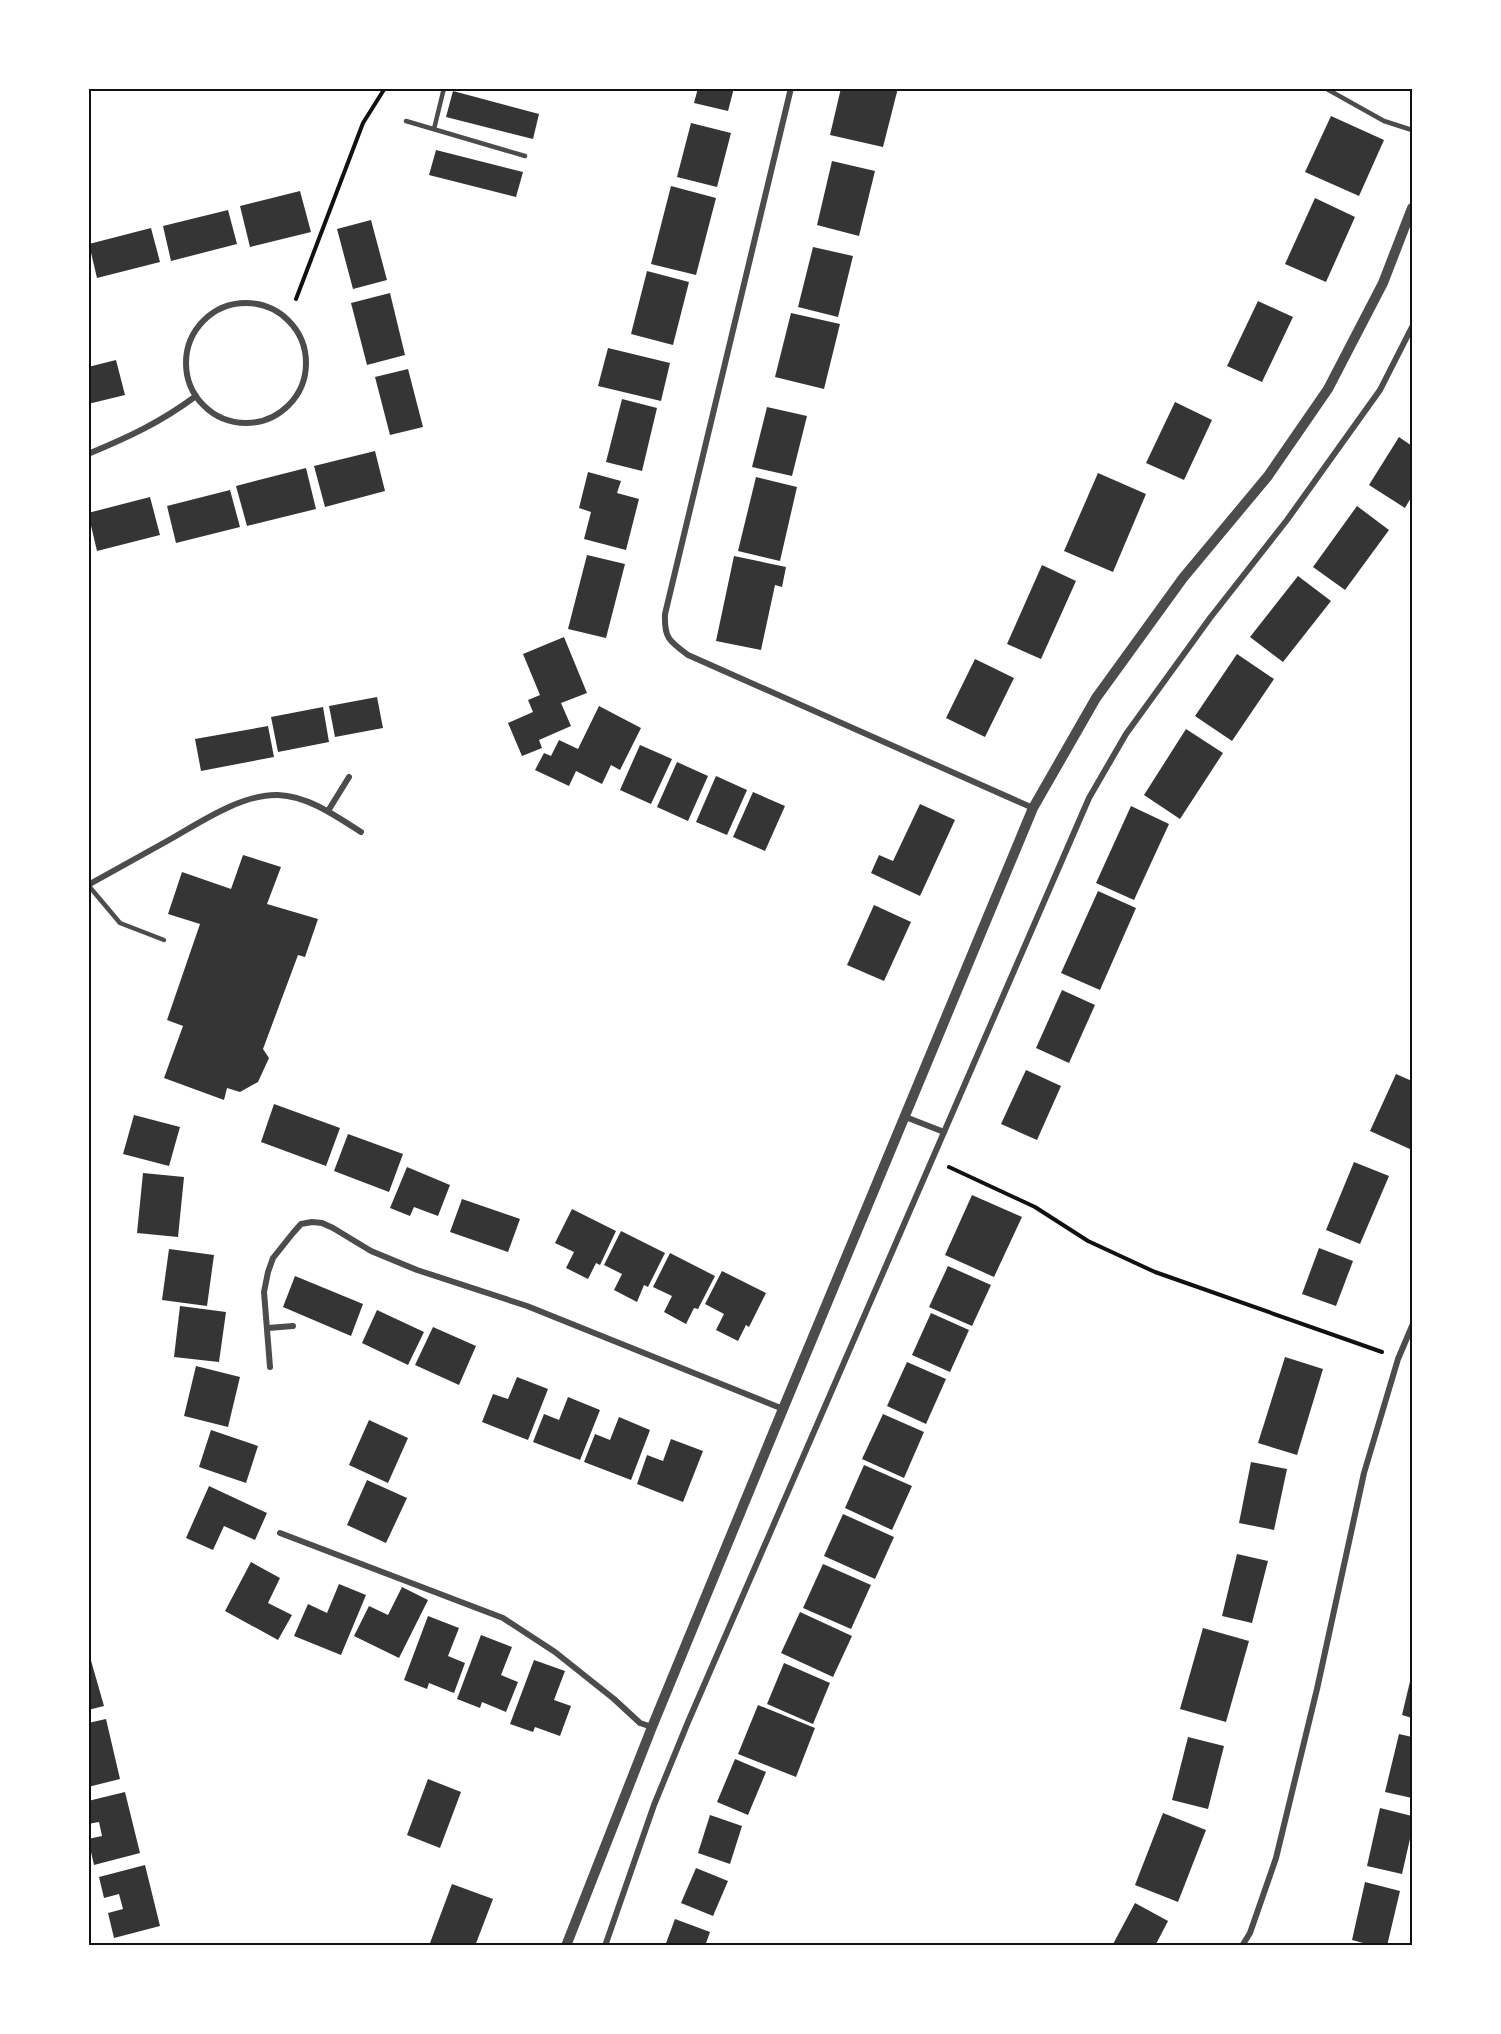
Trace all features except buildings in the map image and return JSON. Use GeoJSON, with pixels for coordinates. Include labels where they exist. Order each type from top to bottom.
{"type":"FeatureCollection","features":[{"type":"Feature","properties":{"kind":"street"},"geometry":{"type":"LineString","coordinates":[[791,88],[666,614],[665,630],[672,643],[688,655],[1033,808]]}},
{"type":"Feature","properties":{"kind":"street"},"geometry":{"type":"LineString","coordinates":[[566,1946],[652,1727],[903,1116],[1033,808],[1096,698],[1183,578],[1268,476],[1328,389],[1383,283],[1413,208]]}},
{"type":"Feature","properties":{"kind":"street"},"geometry":{"type":"LineString","coordinates":[[253,302],[273,308],[290,320],[302,338],[307,359],[305,380],[295,399],[280,413],[260,421],[247,423],[226,420],[208,410],[196,396],[189,382],[186,362],[190,341],[207,316],[225,306],[253,302]]}},
{"type":"Feature","properties":{"kind":"street"},"geometry":{"type":"LineString","coordinates":[[605,1946],[654,1805],[687,1722],[1089,798],[1126,734],[1374,400],[1413,327]]}},
{"type":"Feature","properties":{"kind":"street"},"geometry":{"type":"LineString","coordinates":[[88,454],[167,417],[196,396]]}},
{"type":"Feature","properties":{"kind":"street"},"geometry":{"type":"LineString","coordinates":[[328,811],[349,777]]}},
{"type":"Feature","properties":{"kind":"street"},"geometry":{"type":"LineString","coordinates":[[88,885],[217,813],[254,799],[277,795],[294,797],[328,811],[361,832]]}},
{"type":"Feature","properties":{"kind":"street"},"geometry":{"type":"LineString","coordinates":[[903,1116],[944,1132]]}},
{"type":"Feature","properties":{"kind":"street"},"geometry":{"type":"LineString","coordinates":[[270,1367],[264,1292],[273,1258],[301,1224],[312,1222],[322,1223],[371,1251],[402,1264],[527,1306],[783,1408]]}},
{"type":"Feature","properties":{"kind":"street"},"geometry":{"type":"LineString","coordinates":[[268,1329],[293,1326]]}},
{"type":"Feature","properties":{"kind":"street"},"geometry":{"type":"LineString","coordinates":[[1242,1946],[1250,1933],[1276,1858],[1317,1689],[1364,1473],[1398,1359],[1413,1326]]}},
{"type":"Feature","properties":{"kind":"street"},"geometry":{"type":"LineString","coordinates":[[280,1533],[503,1618],[555,1652],[640,1723],[652,1727]]}},
{"type":"Feature","properties":{"kind":"lane"},"geometry":{"type":"LineString","coordinates":[[434,129],[444,88]]}},
{"type":"Feature","properties":{"kind":"lane"},"geometry":{"type":"LineString","coordinates":[[1325,88],[1384,121],[1413,130]]}},
{"type":"Feature","properties":{"kind":"lane"},"geometry":{"type":"LineString","coordinates":[[406,121],[525,156]]}},
{"type":"Feature","properties":{"kind":"lane"},"geometry":{"type":"LineString","coordinates":[[88,885],[120,923],[164,940]]}},
{"type":"Feature","properties":{"kind":"path"},"geometry":{"type":"LineString","coordinates":[[296,299],[363,123],[385,88]]}},
{"type":"Feature","properties":{"kind":"path"},"geometry":{"type":"LineString","coordinates":[[932,1160],[1035,1207],[1088,1241],[1155,1272],[1364,1344],[1398,1359]]}}]}
